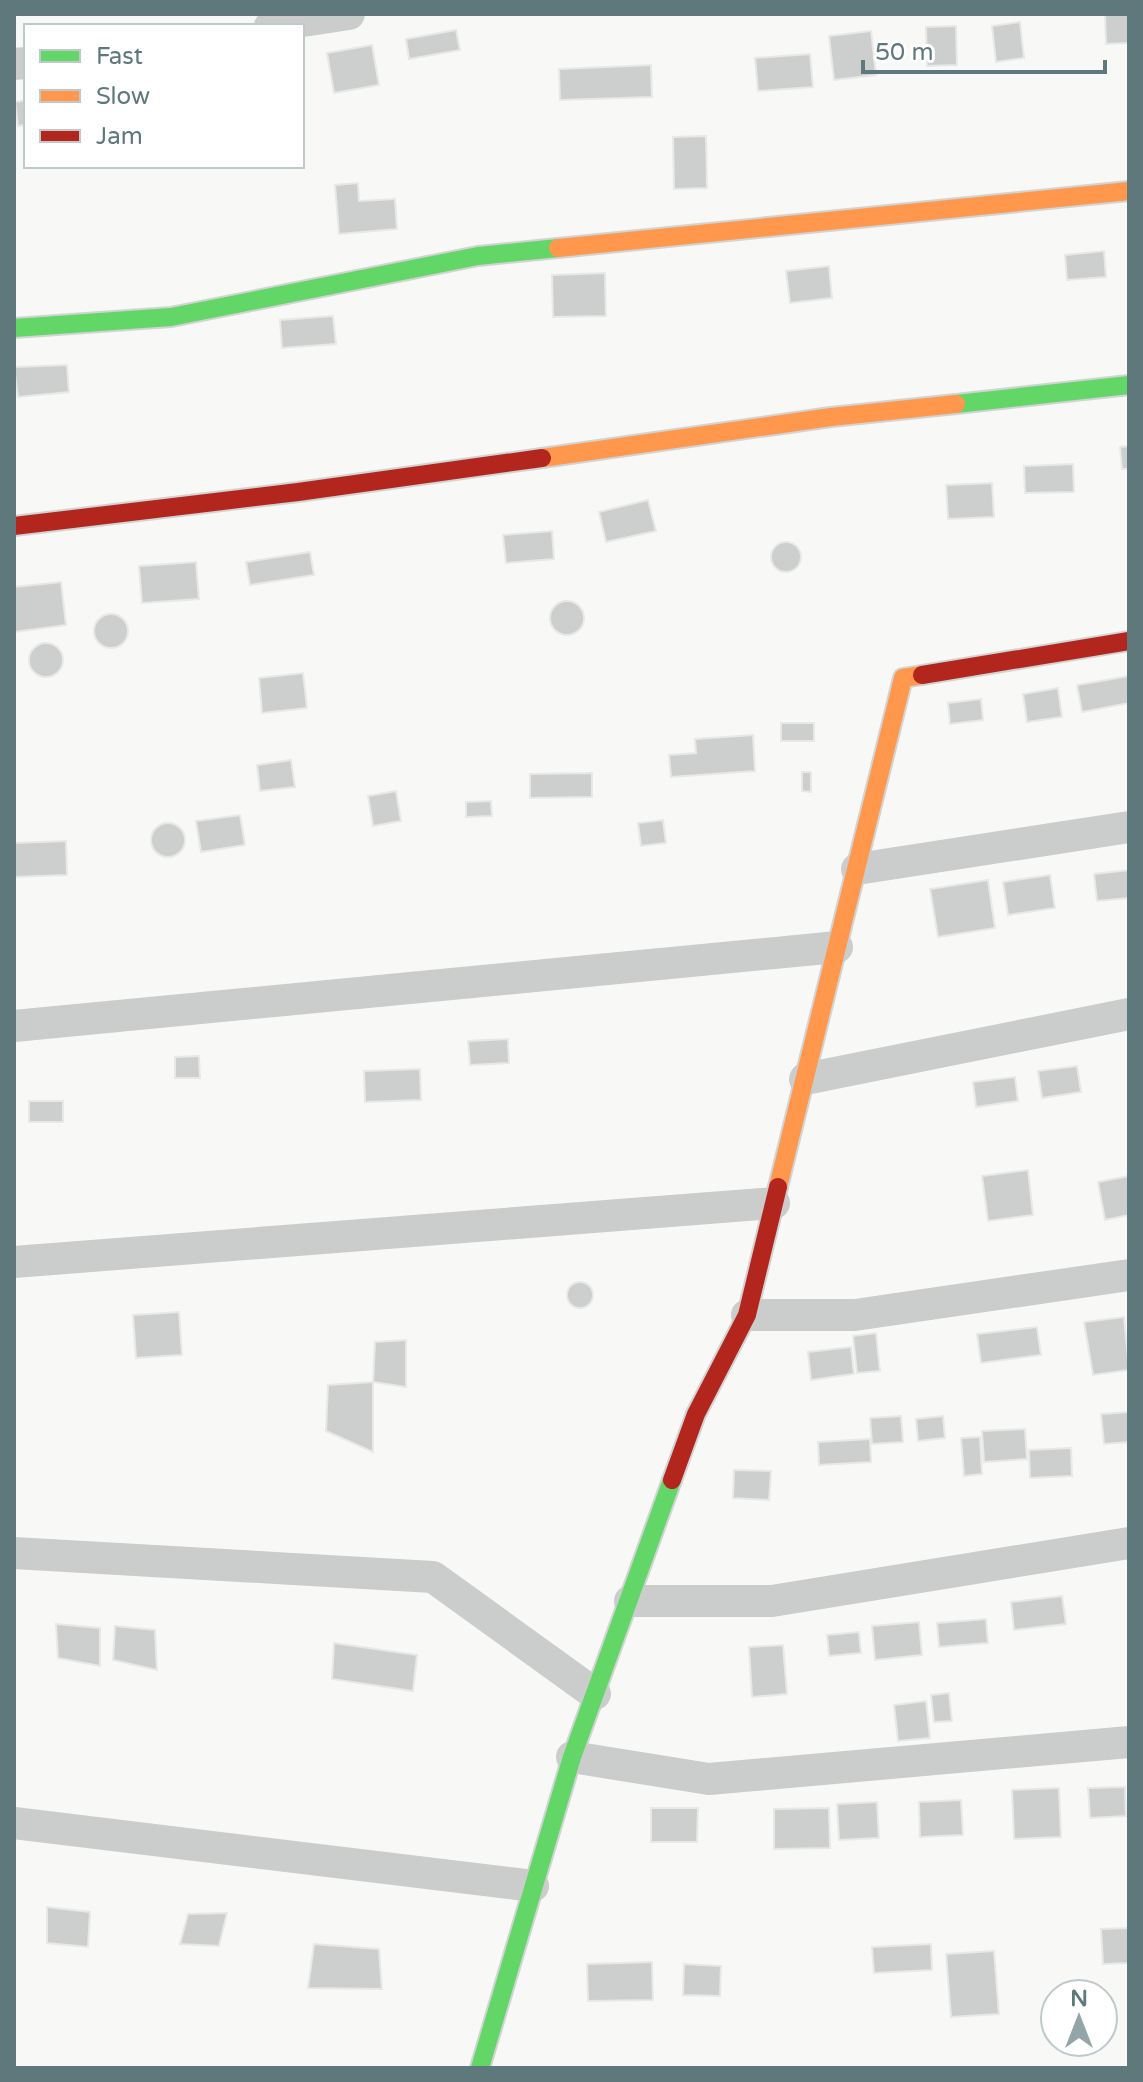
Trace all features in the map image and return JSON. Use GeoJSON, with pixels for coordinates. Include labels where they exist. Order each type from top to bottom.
{"type":"FeatureCollection","features":[{"type":"Feature","properties":{"kind":"street"},"geometry":{"type":"LineString","coordinates":[[283,24],[349,14]]}},
{"type":"Feature","properties":{"kind":"street"},"geometry":{"type":"LineString","coordinates":[[14,328],[171,317],[478,256],[1129,191]]}},
{"type":"Feature","properties":{"kind":"street"},"geometry":{"type":"LineString","coordinates":[[14,526],[298,492],[831,417],[1129,385]]}},
{"type":"Feature","properties":{"kind":"street"},"geometry":{"type":"LineString","coordinates":[[480,2068],[572,1757],[696,1414],[747,1315],[903,678],[1129,641]]}},
{"type":"Feature","properties":{"kind":"street"},"geometry":{"type":"LineString","coordinates":[[857,869],[1129,827]]}},
{"type":"Feature","properties":{"kind":"street"},"geometry":{"type":"LineString","coordinates":[[14,1026],[837,947]]}},
{"type":"Feature","properties":{"kind":"street"},"geometry":{"type":"LineString","coordinates":[[805,1079],[1129,1014]]}},
{"type":"Feature","properties":{"kind":"street"},"geometry":{"type":"LineString","coordinates":[[14,1262],[774,1203]]}},
{"type":"Feature","properties":{"kind":"street"},"geometry":{"type":"LineString","coordinates":[[747,1315],[855,1315],[1129,1275]]}},
{"type":"Feature","properties":{"kind":"street"},"geometry":{"type":"LineString","coordinates":[[630,1601],[772,1601],[1129,1543]]}},
{"type":"Feature","properties":{"kind":"street"},"geometry":{"type":"LineString","coordinates":[[14,1553],[433,1577],[595,1694]]}},
{"type":"Feature","properties":{"kind":"street"},"geometry":{"type":"LineString","coordinates":[[572,1757],[709,1779],[1129,1742]]}},
{"type":"Feature","properties":{"kind":"street"},"geometry":{"type":"LineString","coordinates":[[14,1823],[533,1886]]}},
{"type":"Feature","properties":{"kind":"building"},"geometry":{"type":"Polygon","coordinates":[[[1105,14],[1129,14],[1129,43],[1106,44],[1105,14]]]}},
{"type":"Feature","properties":{"kind":"building"},"geometry":{"type":"Polygon","coordinates":[[[1020,22],[1024,58],[996,62],[992,26],[1020,22]]]}},
{"type":"Feature","properties":{"kind":"building"},"geometry":{"type":"Polygon","coordinates":[[[956,26],[957,65],[927,66],[926,27],[956,26]]]}},
{"type":"Feature","properties":{"kind":"building"},"geometry":{"type":"Polygon","coordinates":[[[456,30],[460,50],[409,59],[406,39],[456,30]]]}},
{"type":"Feature","properties":{"kind":"building"},"geometry":{"type":"Polygon","coordinates":[[[871,31],[876,75],[834,80],[829,36],[871,31]]]}},
{"type":"Feature","properties":{"kind":"building"},"geometry":{"type":"Polygon","coordinates":[[[372,45],[379,85],[334,93],[327,53],[372,45]]]}},
{"type":"Feature","properties":{"kind":"building"},"geometry":{"type":"Polygon","coordinates":[[[810,54],[813,87],[758,91],[755,58],[810,54]]]}},
{"type":"Feature","properties":{"kind":"building"},"geometry":{"type":"Polygon","coordinates":[[[651,65],[652,97],[560,100],[559,69],[651,65]]]}},
{"type":"Feature","properties":{"kind":"building"},"geometry":{"type":"Polygon","coordinates":[[[24,100],[24,125],[18,126],[15,102],[24,100]]]}},
{"type":"Feature","properties":{"kind":"building"},"geometry":{"type":"Polygon","coordinates":[[[706,136],[707,188],[674,189],[673,137],[706,136]]]}},
{"type":"Feature","properties":{"kind":"building"},"geometry":{"type":"Polygon","coordinates":[[[358,183],[359,201],[395,199],[397,229],[339,234],[335,185],[358,183]]]}},
{"type":"Feature","properties":{"kind":"building"},"geometry":{"type":"Polygon","coordinates":[[[1104,251],[1106,277],[1067,280],[1065,255],[1104,251]]]}},
{"type":"Feature","properties":{"kind":"building"},"geometry":{"type":"Polygon","coordinates":[[[829,266],[832,298],[790,303],[786,271],[829,266]]]}},
{"type":"Feature","properties":{"kind":"building"},"geometry":{"type":"Polygon","coordinates":[[[605,273],[606,316],[553,317],[552,275],[605,273]]]}},
{"type":"Feature","properties":{"kind":"building"},"geometry":{"type":"Polygon","coordinates":[[[333,316],[336,344],[282,348],[280,320],[333,316]]]}},
{"type":"Feature","properties":{"kind":"building"},"geometry":{"type":"Polygon","coordinates":[[[67,365],[69,392],[18,397],[14,367],[67,365]]]}},
{"type":"Feature","properties":{"kind":"building"},"geometry":{"type":"Polygon","coordinates":[[[1129,446],[1129,469],[1122,469],[1120,447],[1129,446]]]}},
{"type":"Feature","properties":{"kind":"building"},"geometry":{"type":"Polygon","coordinates":[[[1073,464],[1074,492],[1025,493],[1024,466],[1073,464]]]}},
{"type":"Feature","properties":{"kind":"building"},"geometry":{"type":"Polygon","coordinates":[[[992,483],[994,517],[948,519],[946,485],[992,483]]]}},
{"type":"Feature","properties":{"kind":"building"},"geometry":{"type":"Polygon","coordinates":[[[648,500],[656,531],[606,542],[599,512],[648,500]]]}},
{"type":"Feature","properties":{"kind":"building"},"geometry":{"type":"Polygon","coordinates":[[[552,531],[554,559],[506,563],[503,535],[552,531]]]}},
{"type":"Feature","properties":{"kind":"building"},"geometry":{"type":"Polygon","coordinates":[[[786,542],[797,546],[801,557],[797,568],[786,572],[775,568],[771,557],[775,546],[786,542]]]}},
{"type":"Feature","properties":{"kind":"building"},"geometry":{"type":"Polygon","coordinates":[[[310,552],[314,575],[250,585],[246,562],[310,552]]]}},
{"type":"Feature","properties":{"kind":"building"},"geometry":{"type":"Polygon","coordinates":[[[196,562],[199,599],[142,603],[139,566],[196,562]]]}},
{"type":"Feature","properties":{"kind":"building"},"geometry":{"type":"Polygon","coordinates":[[[61,582],[66,625],[14,632],[14,587],[61,582]]]}},
{"type":"Feature","properties":{"kind":"building"},"geometry":{"type":"Polygon","coordinates":[[[567,601],[579,606],[584,618],[579,630],[567,635],[555,630],[550,618],[555,606],[567,601]]]}},
{"type":"Feature","properties":{"kind":"building"},"geometry":{"type":"Polygon","coordinates":[[[111,614],[123,619],[128,631],[123,643],[111,648],[99,643],[94,631],[99,619],[111,614]]]}},
{"type":"Feature","properties":{"kind":"building"},"geometry":{"type":"Polygon","coordinates":[[[46,643],[58,648],[63,660],[58,672],[46,677],[34,672],[29,660],[34,648],[46,643]]]}},
{"type":"Feature","properties":{"kind":"building"},"geometry":{"type":"Polygon","coordinates":[[[303,673],[307,708],[262,713],[259,678],[303,673]]]}},
{"type":"Feature","properties":{"kind":"building"},"geometry":{"type":"Polygon","coordinates":[[[1129,676],[1129,703],[1082,712],[1077,685],[1129,676]]]}},
{"type":"Feature","properties":{"kind":"building"},"geometry":{"type":"Polygon","coordinates":[[[1058,688],[1062,717],[1027,722],[1023,694],[1058,688]]]}},
{"type":"Feature","properties":{"kind":"building"},"geometry":{"type":"Polygon","coordinates":[[[981,699],[983,720],[950,724],[948,703],[981,699]]]}},
{"type":"Feature","properties":{"kind":"building"},"geometry":{"type":"Polygon","coordinates":[[[781,723],[814,723],[814,741],[781,741],[781,723]]]}},
{"type":"Feature","properties":{"kind":"building"},"geometry":{"type":"Polygon","coordinates":[[[753,735],[755,771],[671,777],[669,755],[696,753],[695,739],[753,735]]]}},
{"type":"Feature","properties":{"kind":"building"},"geometry":{"type":"Polygon","coordinates":[[[291,760],[295,787],[260,791],[257,765],[291,760]]]}},
{"type":"Feature","properties":{"kind":"building"},"geometry":{"type":"Polygon","coordinates":[[[802,772],[811,772],[811,792],[802,791],[802,772]]]}},
{"type":"Feature","properties":{"kind":"building"},"geometry":{"type":"Polygon","coordinates":[[[592,773],[592,797],[530,798],[530,774],[592,773]]]}},
{"type":"Feature","properties":{"kind":"building"},"geometry":{"type":"Polygon","coordinates":[[[396,791],[401,821],[373,826],[368,796],[396,791]]]}},
{"type":"Feature","properties":{"kind":"building"},"geometry":{"type":"Polygon","coordinates":[[[491,801],[492,816],[466,817],[466,802],[491,801]]]}},
{"type":"Feature","properties":{"kind":"building"},"geometry":{"type":"Polygon","coordinates":[[[240,815],[245,845],[201,852],[196,821],[240,815]]]}},
{"type":"Feature","properties":{"kind":"building"},"geometry":{"type":"Polygon","coordinates":[[[663,820],[666,843],[641,846],[638,823],[663,820]]]}},
{"type":"Feature","properties":{"kind":"building"},"geometry":{"type":"Polygon","coordinates":[[[168,823],[180,828],[185,840],[180,852],[168,857],[156,852],[151,840],[156,828],[168,823]]]}},
{"type":"Feature","properties":{"kind":"building"},"geometry":{"type":"Polygon","coordinates":[[[66,841],[67,875],[14,877],[14,843],[66,841]]]}},
{"type":"Feature","properties":{"kind":"building"},"geometry":{"type":"Polygon","coordinates":[[[1129,870],[1129,898],[1097,901],[1094,874],[1129,870]]]}},
{"type":"Feature","properties":{"kind":"building"},"geometry":{"type":"Polygon","coordinates":[[[1050,875],[1055,908],[1008,915],[1003,882],[1050,875]]]}},
{"type":"Feature","properties":{"kind":"building"},"geometry":{"type":"Polygon","coordinates":[[[988,880],[995,928],[938,937],[930,889],[988,880]]]}},
{"type":"Feature","properties":{"kind":"building"},"geometry":{"type":"Polygon","coordinates":[[[508,1039],[509,1063],[470,1065],[468,1041],[508,1039]]]}},
{"type":"Feature","properties":{"kind":"building"},"geometry":{"type":"Polygon","coordinates":[[[199,1056],[200,1078],[175,1078],[175,1057],[199,1056]]]}},
{"type":"Feature","properties":{"kind":"building"},"geometry":{"type":"Polygon","coordinates":[[[1077,1066],[1081,1092],[1042,1098],[1038,1071],[1077,1066]]]}},
{"type":"Feature","properties":{"kind":"building"},"geometry":{"type":"Polygon","coordinates":[[[420,1069],[421,1100],[365,1102],[364,1071],[420,1069]]]}},
{"type":"Feature","properties":{"kind":"building"},"geometry":{"type":"Polygon","coordinates":[[[1015,1077],[1018,1101],[976,1107],[973,1082],[1015,1077]]]}},
{"type":"Feature","properties":{"kind":"building"},"geometry":{"type":"Polygon","coordinates":[[[29,1101],[63,1101],[63,1122],[29,1122],[29,1101]]]}},
{"type":"Feature","properties":{"kind":"building"},"geometry":{"type":"Polygon","coordinates":[[[1028,1170],[1033,1215],[988,1221],[982,1176],[1028,1170]]]}},
{"type":"Feature","properties":{"kind":"building"},"geometry":{"type":"Polygon","coordinates":[[[1129,1176],[1129,1215],[1105,1220],[1098,1182],[1129,1176]]]}},
{"type":"Feature","properties":{"kind":"building"},"geometry":{"type":"Polygon","coordinates":[[[580,1282],[589,1286],[593,1295],[589,1304],[580,1308],[571,1304],[567,1295],[571,1286],[580,1282]]]}},
{"type":"Feature","properties":{"kind":"building"},"geometry":{"type":"Polygon","coordinates":[[[179,1312],[182,1355],[136,1358],[133,1315],[179,1312]]]}},
{"type":"Feature","properties":{"kind":"building"},"geometry":{"type":"Polygon","coordinates":[[[1124,1317],[1129,1370],[1093,1375],[1084,1322],[1124,1317]]]}},
{"type":"Feature","properties":{"kind":"building"},"geometry":{"type":"Polygon","coordinates":[[[1037,1327],[1041,1355],[981,1363],[977,1334],[1037,1327]]]}},
{"type":"Feature","properties":{"kind":"building"},"geometry":{"type":"Polygon","coordinates":[[[876,1333],[880,1371],[857,1373],[853,1336],[876,1333]]]}},
{"type":"Feature","properties":{"kind":"building"},"geometry":{"type":"Polygon","coordinates":[[[406,1340],[406,1387],[373,1382],[375,1342],[406,1340]]]}},
{"type":"Feature","properties":{"kind":"building"},"geometry":{"type":"Polygon","coordinates":[[[851,1347],[854,1374],[811,1380],[808,1352],[851,1347]]]}},
{"type":"Feature","properties":{"kind":"building"},"geometry":{"type":"Polygon","coordinates":[[[373,1382],[373,1452],[326,1431],[328,1385],[373,1382]]]}},
{"type":"Feature","properties":{"kind":"building"},"geometry":{"type":"Polygon","coordinates":[[[1129,1412],[1129,1442],[1104,1444],[1101,1414],[1129,1412]]]}},
{"type":"Feature","properties":{"kind":"building"},"geometry":{"type":"Polygon","coordinates":[[[901,1416],[903,1442],[872,1444],[870,1418],[901,1416]]]}},
{"type":"Feature","properties":{"kind":"building"},"geometry":{"type":"Polygon","coordinates":[[[943,1416],[945,1438],[918,1441],[916,1419],[943,1416]]]}},
{"type":"Feature","properties":{"kind":"building"},"geometry":{"type":"Polygon","coordinates":[[[1025,1429],[1027,1459],[984,1462],[982,1431],[1025,1429]]]}},
{"type":"Feature","properties":{"kind":"building"},"geometry":{"type":"Polygon","coordinates":[[[980,1437],[982,1474],[964,1476],[961,1438],[980,1437]]]}},
{"type":"Feature","properties":{"kind":"building"},"geometry":{"type":"Polygon","coordinates":[[[870,1439],[871,1462],[819,1465],[818,1442],[870,1439]]]}},
{"type":"Feature","properties":{"kind":"building"},"geometry":{"type":"Polygon","coordinates":[[[1071,1448],[1072,1476],[1030,1478],[1029,1450],[1071,1448]]]}},
{"type":"Feature","properties":{"kind":"building"},"geometry":{"type":"Polygon","coordinates":[[[734,1470],[771,1471],[769,1500],[733,1498],[734,1470]]]}},
{"type":"Feature","properties":{"kind":"building"},"geometry":{"type":"Polygon","coordinates":[[[1062,1596],[1066,1624],[1014,1630],[1011,1602],[1062,1596]]]}},
{"type":"Feature","properties":{"kind":"building"},"geometry":{"type":"Polygon","coordinates":[[[986,1619],[988,1643],[939,1647],[937,1623],[986,1619]]]}},
{"type":"Feature","properties":{"kind":"building"},"geometry":{"type":"Polygon","coordinates":[[[919,1622],[922,1655],[875,1660],[872,1626],[919,1622]]]}},
{"type":"Feature","properties":{"kind":"building"},"geometry":{"type":"Polygon","coordinates":[[[56,1624],[100,1628],[100,1666],[58,1658],[56,1624]]]}},
{"type":"Feature","properties":{"kind":"building"},"geometry":{"type":"Polygon","coordinates":[[[115,1626],[155,1630],[157,1670],[113,1660],[115,1626]]]}},
{"type":"Feature","properties":{"kind":"building"},"geometry":{"type":"Polygon","coordinates":[[[859,1632],[861,1653],[829,1656],[827,1635],[859,1632]]]}},
{"type":"Feature","properties":{"kind":"building"},"geometry":{"type":"Polygon","coordinates":[[[334,1643],[417,1655],[413,1691],[332,1679],[334,1643]]]}},
{"type":"Feature","properties":{"kind":"building"},"geometry":{"type":"Polygon","coordinates":[[[783,1645],[787,1694],[752,1697],[749,1647],[783,1645]]]}},
{"type":"Feature","properties":{"kind":"building"},"geometry":{"type":"Polygon","coordinates":[[[949,1693],[952,1721],[934,1722],[931,1695],[949,1693]]]}},
{"type":"Feature","properties":{"kind":"building"},"geometry":{"type":"Polygon","coordinates":[[[926,1701],[930,1738],[898,1741],[894,1705],[926,1701]]]}},
{"type":"Feature","properties":{"kind":"building"},"geometry":{"type":"Polygon","coordinates":[[[1125,1787],[1126,1816],[1090,1818],[1088,1788],[1125,1787]]]}},
{"type":"Feature","properties":{"kind":"building"},"geometry":{"type":"Polygon","coordinates":[[[1059,1788],[1061,1837],[1014,1839],[1012,1790],[1059,1788]]]}},
{"type":"Feature","properties":{"kind":"building"},"geometry":{"type":"Polygon","coordinates":[[[961,1800],[963,1835],[920,1837],[919,1802],[961,1800]]]}},
{"type":"Feature","properties":{"kind":"building"},"geometry":{"type":"Polygon","coordinates":[[[877,1802],[879,1838],[839,1840],[837,1804],[877,1802]]]}},
{"type":"Feature","properties":{"kind":"building"},"geometry":{"type":"Polygon","coordinates":[[[651,1808],[698,1808],[697,1842],[651,1842],[651,1808]]]}},
{"type":"Feature","properties":{"kind":"building"},"geometry":{"type":"Polygon","coordinates":[[[829,1808],[830,1848],[774,1849],[774,1809],[829,1808]]]}},
{"type":"Feature","properties":{"kind":"building"},"geometry":{"type":"Polygon","coordinates":[[[47,1907],[90,1912],[88,1947],[47,1943],[47,1907]]]}},
{"type":"Feature","properties":{"kind":"building"},"geometry":{"type":"Polygon","coordinates":[[[227,1913],[219,1946],[180,1944],[188,1914],[227,1913]]]}},
{"type":"Feature","properties":{"kind":"building"},"geometry":{"type":"Polygon","coordinates":[[[1129,1928],[1129,1963],[1103,1964],[1101,1929],[1129,1928]]]}},
{"type":"Feature","properties":{"kind":"building"},"geometry":{"type":"Polygon","coordinates":[[[314,1944],[379,1949],[382,1989],[308,1988],[314,1944]]]}},
{"type":"Feature","properties":{"kind":"building"},"geometry":{"type":"Polygon","coordinates":[[[931,1944],[932,1970],[874,1973],[872,1947],[931,1944]]]}},
{"type":"Feature","properties":{"kind":"building"},"geometry":{"type":"Polygon","coordinates":[[[994,1951],[999,2014],[951,2017],[946,1954],[994,1951]]]}},
{"type":"Feature","properties":{"kind":"building"},"geometry":{"type":"Polygon","coordinates":[[[652,1962],[653,2000],[588,2001],[587,1964],[652,1962]]]}},
{"type":"Feature","properties":{"kind":"building"},"geometry":{"type":"Polygon","coordinates":[[[684,1964],[721,1966],[720,1996],[683,1995],[684,1964]]]}},
{"type":"Feature","properties":{"kind":"traffic: fast"},"geometry":{"type":"LineString","coordinates":[[14,328],[171,317],[478,256],[558,248]]}},
{"type":"Feature","properties":{"kind":"traffic: fast"},"geometry":{"type":"LineString","coordinates":[[956,404],[1129,385]]}},
{"type":"Feature","properties":{"kind":"traffic: fast"},"geometry":{"type":"LineString","coordinates":[[480,2068],[572,1757],[672,1480]]}},
{"type":"Feature","properties":{"kind":"traffic: slow"},"geometry":{"type":"LineString","coordinates":[[558,248],[1129,191]]}},
{"type":"Feature","properties":{"kind":"traffic: slow"},"geometry":{"type":"LineString","coordinates":[[542,458],[831,417],[956,404]]}},
{"type":"Feature","properties":{"kind":"traffic: slow"},"geometry":{"type":"LineString","coordinates":[[778,1187],[903,678],[922,675]]}},
{"type":"Feature","properties":{"kind":"traffic: jam"},"geometry":{"type":"LineString","coordinates":[[14,526],[298,492],[542,458]]}},
{"type":"Feature","properties":{"kind":"traffic: jam"},"geometry":{"type":"LineString","coordinates":[[922,675],[1129,641]]}},
{"type":"Feature","properties":{"kind":"traffic: jam"},"geometry":{"type":"LineString","coordinates":[[672,1480],[696,1414],[747,1315],[778,1187]]}}]}
